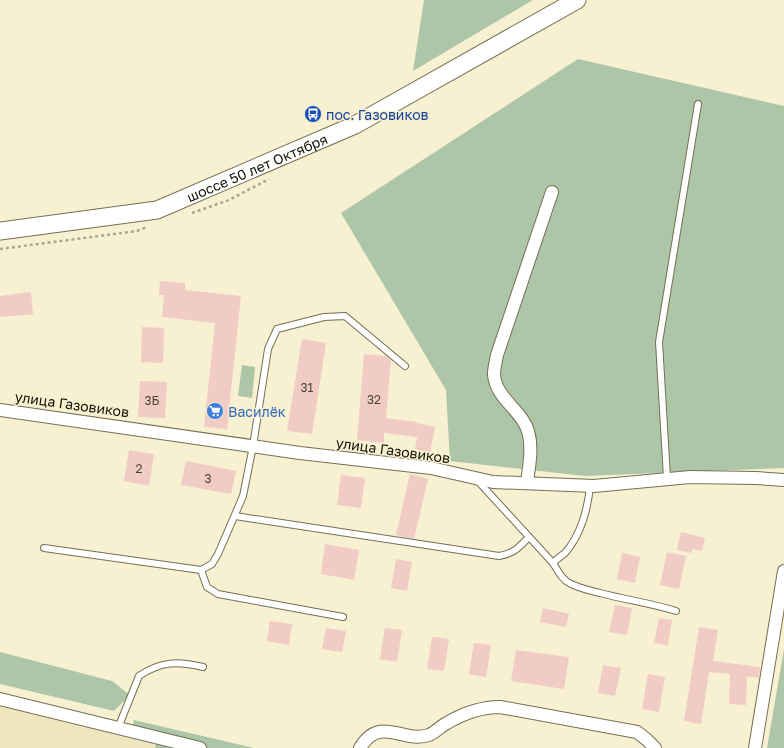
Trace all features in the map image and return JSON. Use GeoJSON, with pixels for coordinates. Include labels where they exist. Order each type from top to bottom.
{"type":"FeatureCollection","features":[{"type":"Feature","properties":{"kind":"street","name":"шоссе 50 лет Октября"},"geometry":{"type":"LineString","coordinates":[[0,230],[157,210],[355,125],[569,2]]}},
{"type":"Feature","properties":{"kind":"street"},"geometry":{"type":"LineString","coordinates":[[527,483],[531,446],[528,430],[496,384],[494,373],[497,355],[552,192]]}},
{"type":"Feature","properties":{"kind":"street","name":"улица Газовиков"},"geometry":{"type":"LineString","coordinates":[[0,410],[300,453],[431,468],[493,482],[590,486],[667,478],[697,477],[784,480]]}},
{"type":"Feature","properties":{"kind":"street"},"geometry":{"type":"LineString","coordinates":[[755,748],[784,571]]}},
{"type":"Feature","properties":{"kind":"street"},"geometry":{"type":"LineString","coordinates":[[0,699],[118,728],[161,744],[200,748]]}},
{"type":"Feature","properties":{"kind":"street"},"geometry":{"type":"LineString","coordinates":[[360,748],[371,734],[392,731],[416,736],[430,735],[448,722],[479,709],[488,707],[500,707],[637,732],[655,748]]}},
{"type":"Feature","properties":{"kind":"lane"},"geometry":{"type":"LineString","coordinates":[[667,478],[659,342],[698,104]]}},
{"type":"Feature","properties":{"kind":"lane"},"geometry":{"type":"LineString","coordinates":[[44,548],[200,570],[212,564],[218,554],[243,496],[253,446],[268,350],[277,329],[324,317],[344,316],[405,366]]}},
{"type":"Feature","properties":{"kind":"lane"},"geometry":{"type":"LineString","coordinates":[[474,478],[553,563],[560,575],[570,584],[586,590],[627,600],[658,605],[676,611]]}},
{"type":"Feature","properties":{"kind":"lane"},"geometry":{"type":"LineString","coordinates":[[553,563],[565,552],[578,530],[586,510],[590,486]]}},
{"type":"Feature","properties":{"kind":"lane"},"geometry":{"type":"LineString","coordinates":[[235,516],[499,556],[516,550],[529,537]]}},
{"type":"Feature","properties":{"kind":"lane"},"geometry":{"type":"LineString","coordinates":[[200,570],[207,587],[218,594],[343,617]]}},
{"type":"Feature","properties":{"kind":"lane"},"geometry":{"type":"LineString","coordinates":[[118,728],[139,676],[163,664],[186,663],[203,667]]}},
{"type":"Feature","properties":{"kind":"shaded area"},"geometry":{"type":"Polygon","coordinates":[[[0,704],[156,744],[155,748],[0,748],[0,704]]]}},
{"type":"Feature","properties":{"kind":"green space"},"geometry":{"type":"Polygon","coordinates":[[[424,0],[533,0],[413,71],[424,0]]]}},
{"type":"Feature","properties":{"kind":"green space"},"geometry":{"type":"Polygon","coordinates":[[[578,59],[784,106],[784,468],[585,476],[450,461],[446,390],[341,213],[578,59]]]}},
{"type":"Feature","properties":{"kind":"green space"},"geometry":{"type":"Polygon","coordinates":[[[242,365],[255,367],[252,398],[238,396],[242,365]]]}},
{"type":"Feature","properties":{"kind":"green space"},"geometry":{"type":"Polygon","coordinates":[[[784,649],[784,748],[767,748],[784,649]]]}},
{"type":"Feature","properties":{"kind":"green space"},"geometry":{"type":"Polygon","coordinates":[[[0,652],[112,681],[130,695],[114,711],[0,684],[0,652]]]}},
{"type":"Feature","properties":{"kind":"green space"},"geometry":{"type":"Polygon","coordinates":[[[134,720],[254,748],[155,748],[157,738],[131,732],[134,720]]]}},
{"type":"Feature","properties":{"kind":"building"},"geometry":{"type":"Polygon","coordinates":[[[160,281],[185,283],[185,290],[241,296],[227,429],[204,427],[215,323],[162,317],[164,295],[159,295],[160,281]]]}},
{"type":"Feature","properties":{"kind":"building"},"geometry":{"type":"Polygon","coordinates":[[[31,292],[33,314],[0,317],[0,296],[31,292]]]}},
{"type":"Feature","properties":{"kind":"building"},"geometry":{"type":"Polygon","coordinates":[[[142,327],[164,328],[163,363],[141,362],[142,327]]]}},
{"type":"Feature","properties":{"kind":"building"},"geometry":{"type":"Polygon","coordinates":[[[302,339],[326,343],[312,434],[287,431],[302,339]]]}},
{"type":"Feature","properties":{"kind":"building"},"geometry":{"type":"Polygon","coordinates":[[[364,354],[386,356],[391,360],[386,418],[417,422],[435,427],[430,452],[415,449],[417,437],[384,433],[384,443],[357,440],[364,354]]]}},
{"type":"Feature","properties":{"kind":"building"},"geometry":{"type":"Polygon","coordinates":[[[140,381],[167,382],[165,418],[138,417],[140,381]]]}},
{"type":"Feature","properties":{"kind":"building"},"geometry":{"type":"Polygon","coordinates":[[[129,450],[154,454],[149,486],[124,481],[129,450]]]}},
{"type":"Feature","properties":{"kind":"building"},"geometry":{"type":"Polygon","coordinates":[[[186,461],[236,471],[231,494],[181,485],[186,461]]]}},
{"type":"Feature","properties":{"kind":"building"},"geometry":{"type":"Polygon","coordinates":[[[410,474],[428,479],[414,539],[396,535],[410,474]]]}},
{"type":"Feature","properties":{"kind":"building"},"geometry":{"type":"Polygon","coordinates":[[[341,475],[365,478],[361,508],[337,505],[341,475]]]}},
{"type":"Feature","properties":{"kind":"building"},"geometry":{"type":"Polygon","coordinates":[[[681,532],[705,538],[702,551],[692,549],[692,553],[677,550],[681,532]]]}},
{"type":"Feature","properties":{"kind":"building"},"geometry":{"type":"Polygon","coordinates":[[[325,544],[359,550],[354,580],[321,574],[325,544]]]}},
{"type":"Feature","properties":{"kind":"building"},"geometry":{"type":"Polygon","coordinates":[[[667,552],[686,556],[679,589],[660,585],[667,552]]]}},
{"type":"Feature","properties":{"kind":"building"},"geometry":{"type":"Polygon","coordinates":[[[622,553],[640,557],[635,583],[617,579],[622,553]]]}},
{"type":"Feature","properties":{"kind":"building"},"geometry":{"type":"Polygon","coordinates":[[[396,559],[412,562],[407,591],[391,588],[396,559]]]}},
{"type":"Feature","properties":{"kind":"building"},"geometry":{"type":"Polygon","coordinates":[[[615,605],[632,608],[627,635],[609,632],[615,605]]]}},
{"type":"Feature","properties":{"kind":"building"},"geometry":{"type":"Polygon","coordinates":[[[543,608],[569,614],[566,627],[540,622],[543,608]]]}},
{"type":"Feature","properties":{"kind":"building"},"geometry":{"type":"Polygon","coordinates":[[[659,618],[672,620],[668,645],[654,643],[659,618]]]}},
{"type":"Feature","properties":{"kind":"building"},"geometry":{"type":"Polygon","coordinates":[[[270,621],[292,624],[289,645],[267,641],[270,621]]]}},
{"type":"Feature","properties":{"kind":"building"},"geometry":{"type":"Polygon","coordinates":[[[699,627],[718,630],[713,661],[760,667],[759,678],[747,676],[746,705],[729,704],[730,674],[709,672],[701,724],[684,721],[699,627]]]}},
{"type":"Feature","properties":{"kind":"building"},"geometry":{"type":"Polygon","coordinates":[[[326,628],[346,631],[342,652],[322,649],[326,628]]]}},
{"type":"Feature","properties":{"kind":"building"},"geometry":{"type":"Polygon","coordinates":[[[385,628],[402,630],[397,662],[380,659],[385,628]]]}},
{"type":"Feature","properties":{"kind":"building"},"geometry":{"type":"Polygon","coordinates":[[[432,637],[449,639],[444,671],[427,669],[432,637]]]}},
{"type":"Feature","properties":{"kind":"building"},"geometry":{"type":"Polygon","coordinates":[[[474,643],[491,645],[486,677],[469,674],[474,643]]]}},
{"type":"Feature","properties":{"kind":"building"},"geometry":{"type":"Polygon","coordinates":[[[516,650],[569,657],[564,689],[511,681],[516,650]]]}},
{"type":"Feature","properties":{"kind":"building"},"geometry":{"type":"Polygon","coordinates":[[[603,665],[621,668],[615,696],[598,693],[603,665]]]}},
{"type":"Feature","properties":{"kind":"building"},"geometry":{"type":"Polygon","coordinates":[[[648,674],[665,677],[659,712],[642,709],[648,674]]]}},
{"type":"Feature","properties":{"kind":"place","name":"пос. Газовиков"},"geometry":{"type":"Point","coordinates":[313,114]}},
{"type":"Feature","properties":{"kind":"place","name":"Василёк"},"geometry":{"type":"Point","coordinates":[215,411]}}]}
